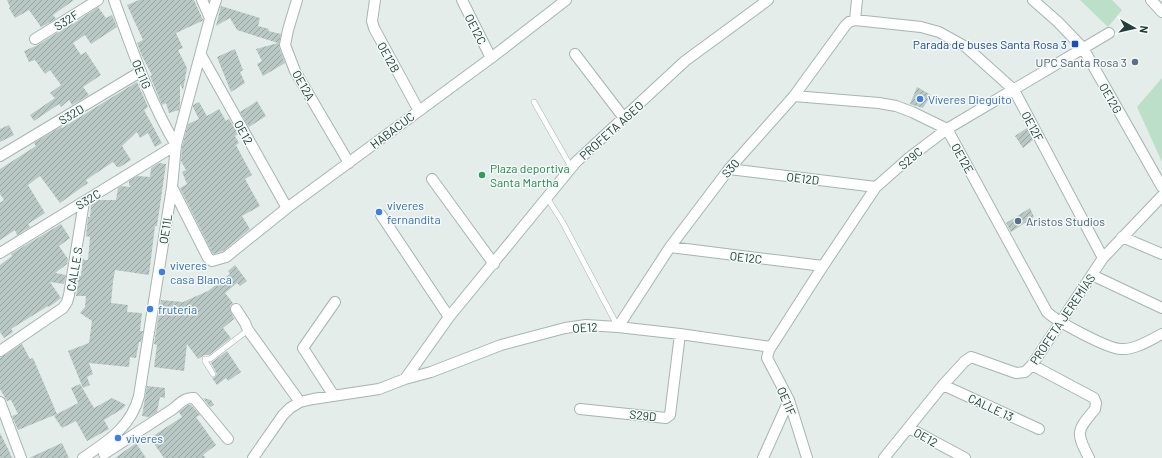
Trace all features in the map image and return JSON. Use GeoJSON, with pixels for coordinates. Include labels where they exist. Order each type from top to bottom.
{"type":"FeatureCollection","features":[{"type":"Feature","properties":{"kind":"street","name":"S32F"},"geometry":{"type":"LineString","coordinates":[[35,39],[98,0]]}},
{"type":"Feature","properties":{"kind":"street","name":"OE11G"},"geometry":{"type":"LineString","coordinates":[[114,0],[140,72],[176,145]]}},
{"type":"Feature","properties":{"kind":"street"},"geometry":{"type":"LineString","coordinates":[[202,0],[210,18]]}},
{"type":"Feature","properties":{"kind":"street","name":"OE11L"},"geometry":{"type":"LineString","coordinates":[[103,453],[136,408],[140,396],[172,187],[176,145],[216,0]]}},
{"type":"Feature","properties":{"kind":"street","name":"OE12A"},"geometry":{"type":"LineString","coordinates":[[297,0],[288,30],[286,45],[295,71],[349,163]]}},
{"type":"Feature","properties":{"kind":"street","name":"OE12B"},"geometry":{"type":"LineString","coordinates":[[375,0],[372,21],[374,28],[418,111]]}},
{"type":"Feature","properties":{"kind":"street","name":"OE12C"},"geometry":{"type":"LineString","coordinates":[[462,0],[491,58]]}},
{"type":"Feature","properties":{"kind":"street","name":"PROFETA AGEO"},"geometry":{"type":"LineString","coordinates":[[405,379],[449,317],[494,264],[546,196],[571,167],[685,61],[768,0]]}},
{"type":"Feature","properties":{"kind":"street"},"geometry":{"type":"LineString","coordinates":[[855,20],[857,0]]}},
{"type":"Feature","properties":{"kind":"street","name":"OE12G"},"geometry":{"type":"LineString","coordinates":[[1033,0],[1058,22],[1083,48],[1162,187]]}},
{"type":"Feature","properties":{"kind":"street"},"geometry":{"type":"LineString","coordinates":[[1151,0],[1162,12]]}},
{"type":"Feature","properties":{"kind":"street","name":"HABACUC"},"geometry":{"type":"LineString","coordinates":[[172,187],[208,258],[212,261],[226,257],[287,208],[491,58],[564,1]]}},
{"type":"Feature","properties":{"kind":"street","name":"OE12F"},"geometry":{"type":"LineString","coordinates":[[855,20],[921,27],[939,32],[966,47],[1014,90],[1103,258]]}},
{"type":"Feature","properties":{"kind":"street","name":"S30"},"geometry":{"type":"LineString","coordinates":[[618,327],[670,247],[729,169],[794,96],[845,26],[849,22],[855,20]]}},
{"type":"Feature","properties":{"kind":"street","name":"S29C"},"geometry":{"type":"LineString","coordinates":[[771,347],[876,187],[910,157],[947,129],[1109,33]]}},
{"type":"Feature","properties":{"kind":"street"},"geometry":{"type":"LineString","coordinates":[[576,54],[624,118]]}},
{"type":"Feature","properties":{"kind":"street","name":"OE12"},"geometry":{"type":"LineString","coordinates":[[201,55],[287,208]]}},
{"type":"Feature","properties":{"kind":"street","name":"S32D"},"geometry":{"type":"LineString","coordinates":[[0,156],[140,72]]}},
{"type":"Feature","properties":{"kind":"street","name":"OE12E"},"geometry":{"type":"LineString","coordinates":[[794,96],[879,103],[896,106],[947,129],[1047,312],[1061,322],[1112,348],[1122,350],[1133,348],[1162,334]]}},
{"type":"Feature","properties":{"kind":"street","name":"S32C"},"geometry":{"type":"LineString","coordinates":[[0,253],[176,145]]}},
{"type":"Feature","properties":{"kind":"street","name":"OE12D"},"geometry":{"type":"LineString","coordinates":[[729,169],[876,187]]}},
{"type":"Feature","properties":{"kind":"street"},"geometry":{"type":"LineString","coordinates":[[432,179],[494,264]]}},
{"type":"Feature","properties":{"kind":"street","name":"PROFETA JEREMÍAS"},"geometry":{"type":"LineString","coordinates":[[884,458],[964,361],[971,357],[1016,373],[1025,372],[1032,365],[1103,258],[1162,196]]}},
{"type":"Feature","properties":{"kind":"street","name":"CALLE S"},"geometry":{"type":"LineString","coordinates":[[0,351],[63,308],[67,302],[71,288],[84,202]]}},
{"type":"Feature","properties":{"kind":"street"},"geometry":{"type":"LineString","coordinates":[[381,215],[449,317]]}},
{"type":"Feature","properties":{"kind":"street"},"geometry":{"type":"LineString","coordinates":[[1122,237],[1162,254]]}},
{"type":"Feature","properties":{"kind":"street","name":"OE12C"},"geometry":{"type":"LineString","coordinates":[[670,247],[823,266]]}},
{"type":"Feature","properties":{"kind":"street"},"geometry":{"type":"LineString","coordinates":[[1092,275],[1162,308]]}},
{"type":"Feature","properties":{"kind":"street"},"geometry":{"type":"LineString","coordinates":[[334,396],[303,348],[336,302]]}},
{"type":"Feature","properties":{"kind":"street"},"geometry":{"type":"LineString","coordinates":[[236,310],[248,330],[300,402],[290,408],[283,415],[254,458]]}},
{"type":"Feature","properties":{"kind":"street","name":"OE12"},"geometry":{"type":"LineString","coordinates":[[300,402],[379,389],[405,379],[435,371],[501,345],[565,328],[586,325],[680,334],[771,347]]}},
{"type":"Feature","properties":{"kind":"street","name":"S29D"},"geometry":{"type":"LineString","coordinates":[[580,410],[666,418],[670,415],[680,334]]}},
{"type":"Feature","properties":{"kind":"street","name":"OE11F"},"geometry":{"type":"LineString","coordinates":[[771,347],[767,358],[789,400],[807,458]]}},
{"type":"Feature","properties":{"kind":"street"},"geometry":{"type":"LineString","coordinates":[[1032,365],[1094,398],[1095,409],[1081,426],[1079,434],[1080,442],[1089,458]]}},
{"type":"Feature","properties":{"kind":"street","name":"CALLE 13"},"geometry":{"type":"LineString","coordinates":[[944,385],[1038,429]]}},
{"type":"Feature","properties":{"kind":"street"},"geometry":{"type":"LineString","coordinates":[[83,458],[103,453],[173,409],[182,401],[190,398],[194,398],[228,439]]}},
{"type":"Feature","properties":{"kind":"street"},"geometry":{"type":"LineString","coordinates":[[763,458],[789,400]]}},
{"type":"Feature","properties":{"kind":"street"},"geometry":{"type":"LineString","coordinates":[[0,402],[21,458]]}},
{"type":"Feature","properties":{"kind":"street","name":"OE12"},"geometry":{"type":"LineString","coordinates":[[909,428],[964,458]]}},
{"type":"Feature","properties":{"kind":"lane"},"geometry":{"type":"LineString","coordinates":[[534,102],[571,167]]}},
{"type":"Feature","properties":{"kind":"lane"},"geometry":{"type":"LineString","coordinates":[[546,196],[563,223],[618,327]]}},
{"type":"Feature","properties":{"kind":"lane"},"geometry":{"type":"LineString","coordinates":[[214,374],[205,359],[210,359],[248,330]]}},
{"type":"Feature","properties":{"kind":"green space"},"geometry":{"type":"Polygon","coordinates":[[[1080,0],[1112,0],[1122,10],[1108,27],[1080,0]]]}},
{"type":"Feature","properties":{"kind":"green space"},"geometry":{"type":"Polygon","coordinates":[[[1162,78],[1162,162],[1137,107],[1162,78]]]}},
{"type":"Feature","properties":{"kind":"building"},"geometry":{"type":"Polygon","coordinates":[[[7,0],[74,0],[53,15],[56,19],[41,27],[29,10],[15,18],[9,8],[10,7],[7,0]]]}},
{"type":"Feature","properties":{"kind":"building"},"geometry":{"type":"Polygon","coordinates":[[[139,0],[194,0],[203,20],[176,33],[183,48],[178,50],[187,68],[183,90],[180,84],[179,110],[169,113],[166,103],[162,105],[150,76],[152,75],[137,43],[143,40],[127,5],[139,0]]]}},
{"type":"Feature","properties":{"kind":"building"},"geometry":{"type":"Polygon","coordinates":[[[221,6],[260,18],[258,26],[269,29],[268,31],[281,34],[279,47],[285,63],[263,76],[257,64],[262,61],[256,49],[278,43],[237,30],[230,18],[216,26],[221,6]]]}},
{"type":"Feature","properties":{"kind":"building"},"geometry":{"type":"Polygon","coordinates":[[[98,7],[106,18],[112,15],[117,27],[91,44],[85,35],[73,43],[81,55],[86,52],[101,75],[83,87],[89,95],[72,105],[69,100],[61,107],[59,104],[34,121],[30,115],[55,98],[50,93],[61,85],[50,70],[45,74],[35,60],[29,62],[24,51],[38,45],[98,7]]]}},
{"type":"Feature","properties":{"kind":"building"},"geometry":{"type":"Polygon","coordinates":[[[235,49],[243,70],[240,72],[245,83],[231,92],[217,57],[235,49]]]}},
{"type":"Feature","properties":{"kind":"building"},"geometry":{"type":"Polygon","coordinates":[[[137,82],[148,107],[144,110],[162,143],[155,147],[148,133],[140,138],[137,132],[122,146],[131,160],[120,167],[117,167],[113,162],[86,180],[88,183],[60,203],[40,176],[28,185],[45,213],[28,224],[30,227],[17,235],[15,230],[0,240],[0,203],[4,200],[0,194],[0,169],[36,146],[34,143],[61,127],[62,128],[137,82]]]}},
{"type":"Feature","properties":{"kind":"building","name":"Víveres Dieguito"},"geometry":{"type":"Polygon","coordinates":[[[917,87],[931,95],[923,108],[910,104],[917,87]]]}},
{"type":"Feature","properties":{"kind":"building"},"geometry":{"type":"Polygon","coordinates":[[[257,101],[266,116],[249,127],[240,112],[257,101]]]}},
{"type":"Feature","properties":{"kind":"building"},"geometry":{"type":"Polygon","coordinates":[[[199,102],[207,116],[219,109],[226,121],[229,119],[238,134],[235,136],[239,143],[236,145],[252,175],[245,179],[260,206],[242,216],[250,229],[223,251],[213,254],[180,188],[187,184],[182,172],[186,170],[181,161],[182,147],[188,124],[199,119],[193,105],[199,102]]]}},
{"type":"Feature","properties":{"kind":"building"},"geometry":{"type":"Polygon","coordinates":[[[9,125],[14,135],[0,142],[0,129],[9,125]]]}},
{"type":"Feature","properties":{"kind":"building"},"geometry":{"type":"Polygon","coordinates":[[[1027,128],[1033,140],[1023,148],[1015,136],[1027,128]]]}},
{"type":"Feature","properties":{"kind":"building"},"geometry":{"type":"Polygon","coordinates":[[[159,163],[166,164],[157,226],[155,226],[149,275],[115,270],[113,282],[111,303],[128,305],[127,312],[142,313],[140,331],[143,331],[136,358],[130,357],[129,367],[89,363],[93,374],[87,377],[90,385],[83,388],[68,351],[89,343],[92,321],[80,313],[85,307],[86,296],[76,296],[79,276],[81,276],[83,258],[84,260],[88,260],[90,237],[86,236],[91,205],[99,200],[116,200],[118,188],[121,186],[131,187],[129,185],[129,181],[137,176],[150,177],[151,168],[159,163]]]}},
{"type":"Feature","properties":{"kind":"building","name":"Aristos Studios"},"geometry":{"type":"Polygon","coordinates":[[[1030,208],[1034,217],[1011,232],[1006,223],[1030,208]]]}},
{"type":"Feature","properties":{"kind":"building"},"geometry":{"type":"Polygon","coordinates":[[[61,224],[70,238],[59,246],[68,259],[67,264],[55,273],[66,275],[64,284],[50,282],[61,298],[49,307],[48,306],[11,329],[13,332],[4,338],[0,332],[0,265],[12,256],[11,254],[61,224]]]}},
{"type":"Feature","properties":{"kind":"building"},"geometry":{"type":"Polygon","coordinates":[[[235,265],[247,281],[240,286],[237,283],[225,293],[233,303],[230,306],[230,310],[234,319],[223,328],[231,338],[209,355],[204,355],[198,359],[187,344],[184,371],[154,367],[157,345],[154,344],[161,300],[183,302],[208,291],[230,274],[228,271],[235,265]]]}},
{"type":"Feature","properties":{"kind":"building"},"geometry":{"type":"Polygon","coordinates":[[[22,344],[30,359],[33,358],[57,414],[18,430],[12,416],[18,414],[11,400],[7,401],[0,389],[0,358],[22,344]]]}},
{"type":"Feature","properties":{"kind":"building"},"geometry":{"type":"Polygon","coordinates":[[[227,351],[241,372],[228,381],[226,378],[217,385],[212,378],[217,374],[211,363],[227,351]]]}},
{"type":"Feature","properties":{"kind":"building"},"geometry":{"type":"Polygon","coordinates":[[[80,384],[94,408],[112,398],[126,405],[104,420],[109,429],[87,441],[76,421],[62,428],[54,416],[78,403],[71,388],[80,384]]]}},
{"type":"Feature","properties":{"kind":"building"},"geometry":{"type":"Polygon","coordinates":[[[147,386],[165,388],[165,398],[160,397],[157,412],[149,417],[142,416],[147,386]]]}},
{"type":"Feature","properties":{"kind":"building"},"geometry":{"type":"Polygon","coordinates":[[[203,398],[211,400],[214,405],[210,407],[203,398]]]}},
{"type":"Feature","properties":{"kind":"building"},"geometry":{"type":"Polygon","coordinates":[[[188,405],[191,405],[200,415],[196,417],[216,445],[203,455],[206,458],[164,458],[150,438],[182,417],[179,412],[188,405]]]}},
{"type":"Feature","properties":{"kind":"building"},"geometry":{"type":"Polygon","coordinates":[[[0,433],[9,451],[12,458],[0,458],[0,433]]]}},
{"type":"Feature","properties":{"kind":"building"},"geometry":{"type":"Polygon","coordinates":[[[62,443],[69,458],[29,458],[62,443]]]}},
{"type":"Feature","properties":{"kind":"building"},"geometry":{"type":"Polygon","coordinates":[[[136,443],[146,458],[115,458],[136,443]]]}},
{"type":"Feature","properties":{"kind":"place","name":"Parada de buses Santa Rosa 3"},"geometry":{"type":"Point","coordinates":[1075,44]}},
{"type":"Feature","properties":{"kind":"place","name":"UPC Santa Rosa 3"},"geometry":{"type":"Point","coordinates":[1135,62]}},
{"type":"Feature","properties":{"kind":"place","name":"Víveres Dieguito"},"geometry":{"type":"Point","coordinates":[920,99]}},
{"type":"Feature","properties":{"kind":"place","name":"Plaza deportiva Santa Martha"},"geometry":{"type":"Point","coordinates":[482,175]}},
{"type":"Feature","properties":{"kind":"place","name":"viveres fernandita"},"geometry":{"type":"Point","coordinates":[379,212]}},
{"type":"Feature","properties":{"kind":"place","name":"Aristos Studios"},"geometry":{"type":"Point","coordinates":[1018,221]}},
{"type":"Feature","properties":{"kind":"place","name":"viveres casa Blanca"},"geometry":{"type":"Point","coordinates":[162,272]}},
{"type":"Feature","properties":{"kind":"place","name":"fruteria"},"geometry":{"type":"Point","coordinates":[150,309]}},
{"type":"Feature","properties":{"kind":"place","name":"viveres"},"geometry":{"type":"Point","coordinates":[118,438]}}]}
